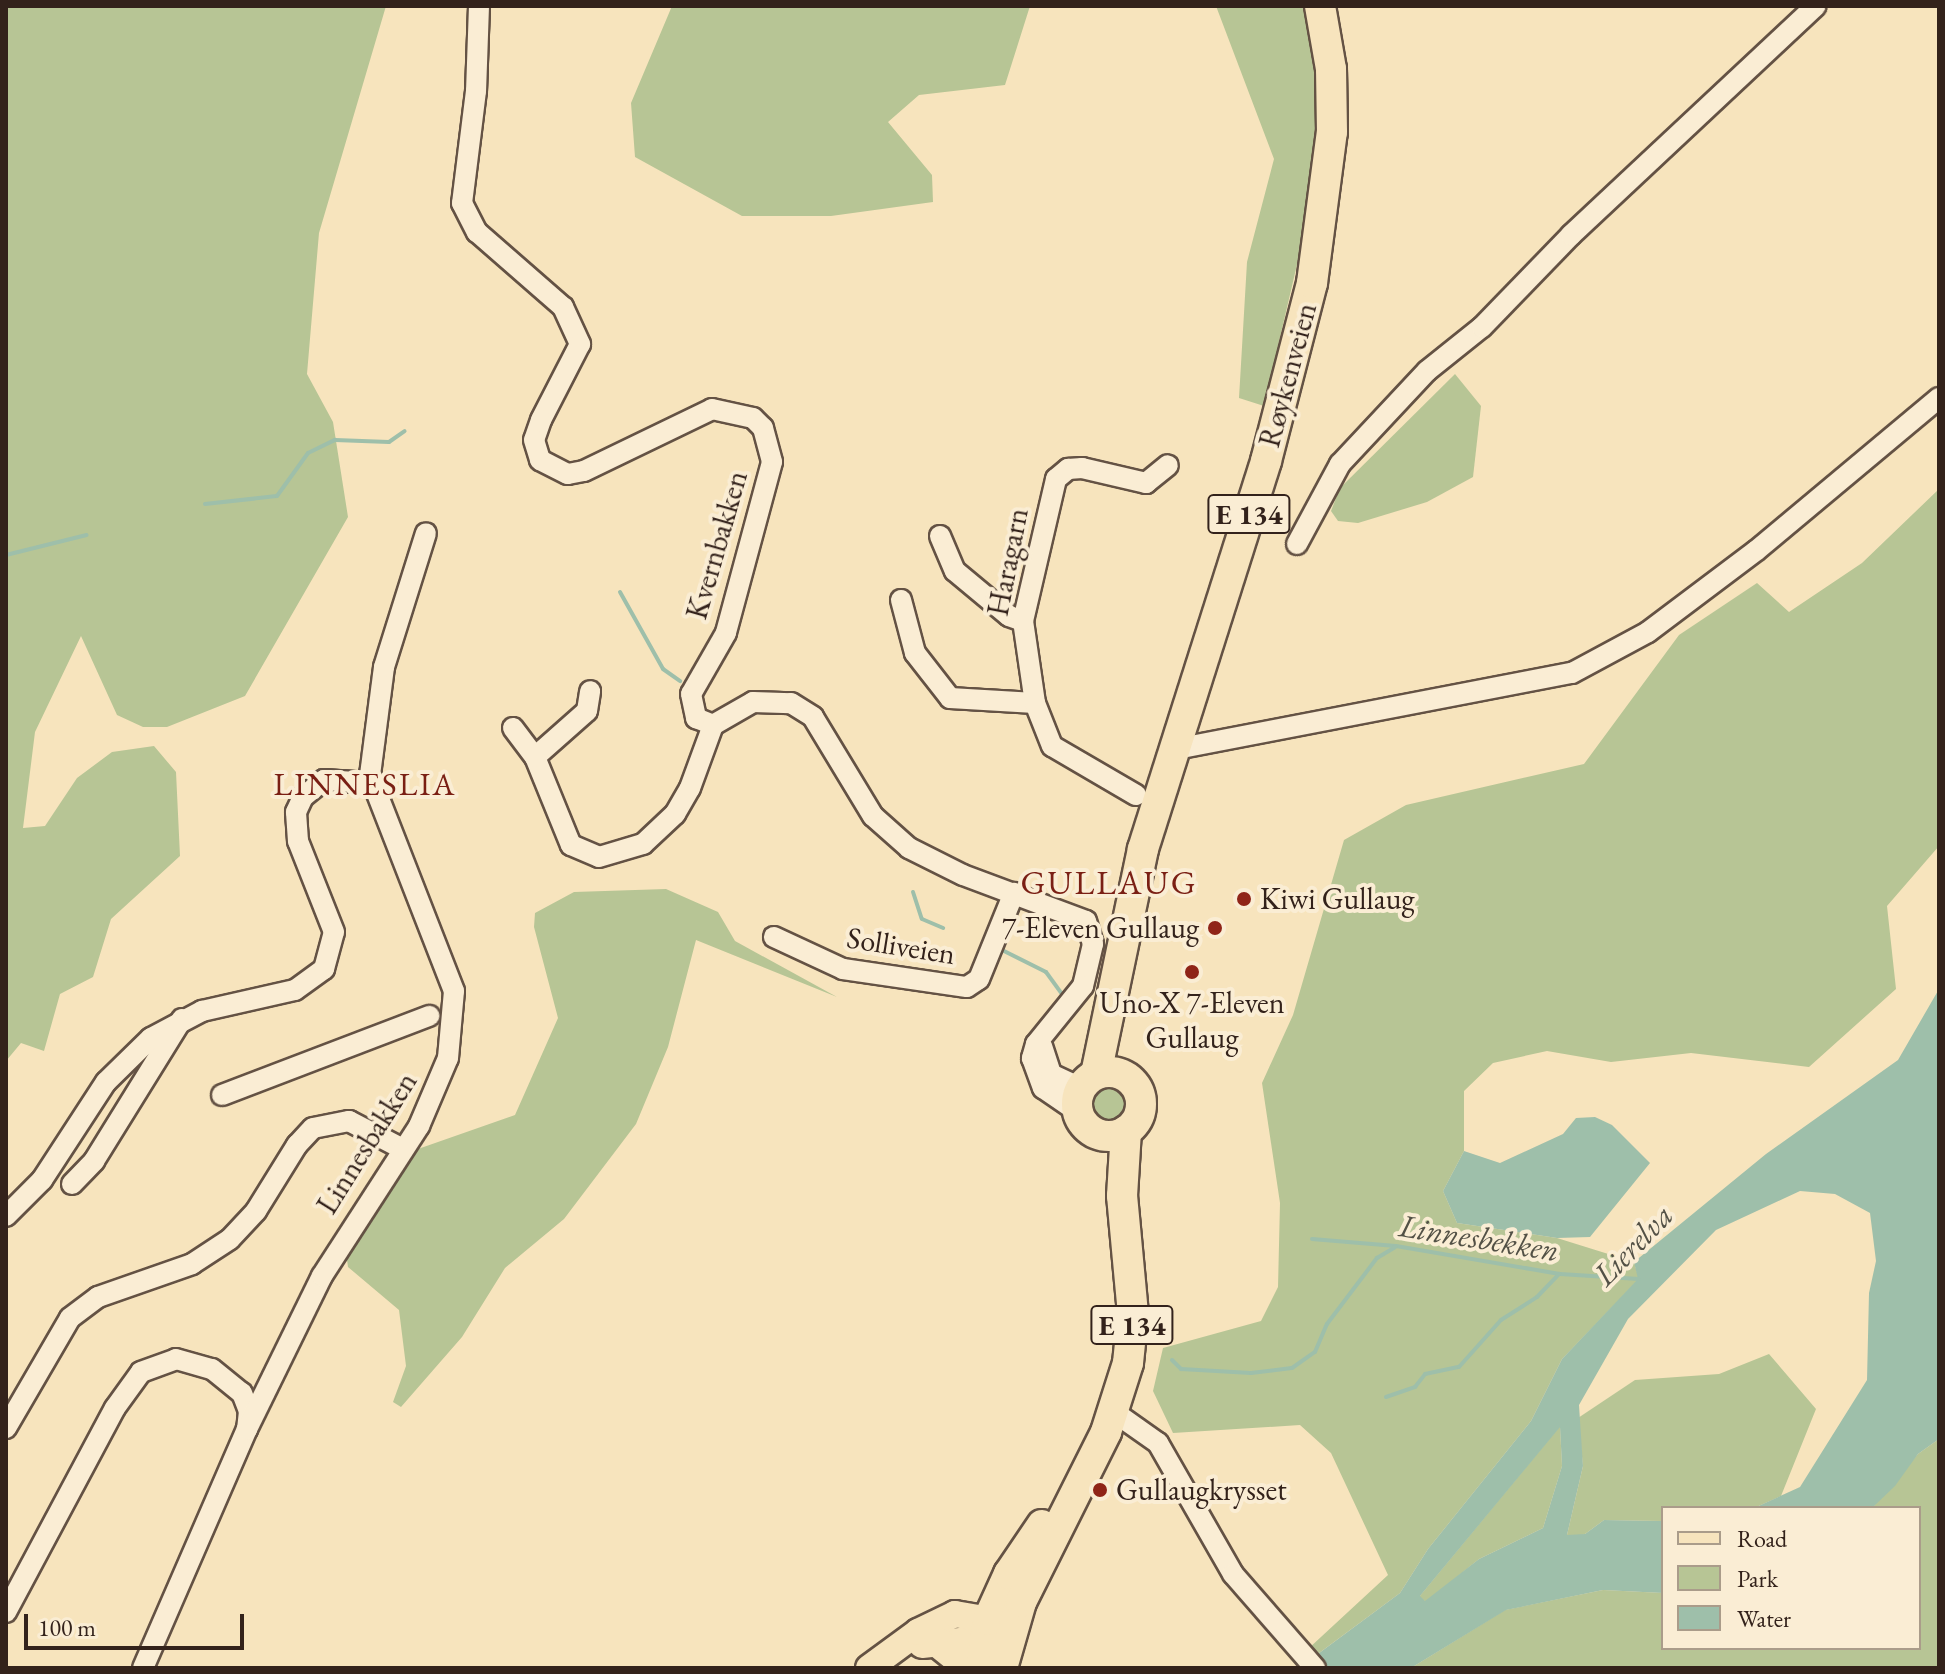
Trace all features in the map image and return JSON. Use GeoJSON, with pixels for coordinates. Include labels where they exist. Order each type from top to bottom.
{"type":"FeatureCollection","features":[{"type":"Feature","properties":{"kind":"highway","name":"Røykenveien"},"geometry":{"type":"LineString","coordinates":[[981,1668],[1020,1557],[1098,1449],[1114,1412],[1128,1363],[1133,1314],[1122,1196],[1100,1102],[1109,1012],[1128,903],[1266,461],[1312,283],[1333,98],[1320,6]]}},
{"type":"Feature","properties":{"kind":"highway","name":"Røykenveien"},"geometry":{"type":"LineString","coordinates":[[994,1631],[1002,1668]]}},
{"type":"Feature","properties":{"kind":"highway"},"geometry":{"type":"LineString","coordinates":[[939,1643],[970,1668]]}},
{"type":"Feature","properties":{"kind":"main road"},"geometry":{"type":"LineString","coordinates":[[869,1668],[918,1632],[955,1614],[994,1631]]}},
{"type":"Feature","properties":{"kind":"main road"},"geometry":{"type":"LineString","coordinates":[[892,1654],[994,1631]]}},
{"type":"Feature","properties":{"kind":"street","name":"Kvernbakken"},"geometry":{"type":"LineString","coordinates":[[479,6],[476,91],[462,203],[477,232],[563,307],[580,344],[534,440],[540,460],[560,472],[584,471],[712,409],[753,418],[771,445],[772,462],[726,633],[691,694],[696,718],[713,725]]}},
{"type":"Feature","properties":{"kind":"street"},"geometry":{"type":"LineString","coordinates":[[1297,544],[1340,464],[1427,371],[1482,327],[1571,235],[1816,6]]}},
{"type":"Feature","properties":{"kind":"street"},"geometry":{"type":"LineString","coordinates":[[1176,749],[1572,673],[1648,632],[1757,550],[1939,398]]}},
{"type":"Feature","properties":{"kind":"street","name":"Haragarn"},"geometry":{"type":"LineString","coordinates":[[1136,795],[1065,758],[1046,734],[1035,703],[1023,621],[1056,479],[1068,469],[1082,468],[1146,483],[1168,465]]}},
{"type":"Feature","properties":{"kind":"street","name":"Linnesbakken"},"geometry":{"type":"LineString","coordinates":[[143,1668],[247,1429],[338,1246],[403,1149],[444,1074],[454,991],[371,783],[371,742],[384,667],[426,533]]}},
{"type":"Feature","properties":{"kind":"street"},"geometry":{"type":"LineString","coordinates":[[940,536],[955,571],[1009,616],[1023,621]]}},
{"type":"Feature","properties":{"kind":"street"},"geometry":{"type":"LineString","coordinates":[[901,600],[915,653],[950,698],[1035,703]]}},
{"type":"Feature","properties":{"kind":"street"},"geometry":{"type":"LineString","coordinates":[[535,757],[587,711],[590,691]]}},
{"type":"Feature","properties":{"kind":"street"},"geometry":{"type":"LineString","coordinates":[[513,728],[535,757],[571,845],[611,856],[643,844],[675,814],[690,788],[713,725],[766,699],[809,712],[864,803],[897,839],[935,864],[1080,917],[1093,933],[1083,986],[1043,1037],[1042,1058],[1051,1074],[1100,1102]]}},
{"type":"Feature","properties":{"kind":"street"},"geometry":{"type":"LineString","coordinates":[[6,1216],[42,1180],[112,1074],[151,1038],[182,1019],[295,990],[324,969],[334,932],[298,841],[296,812],[303,797],[324,780],[371,783]]}},
{"type":"Feature","properties":{"kind":"street","name":"Solliveien"},"geometry":{"type":"LineString","coordinates":[[774,937],[843,969],[967,987],[979,979],[1014,893]]}},
{"type":"Feature","properties":{"kind":"street"},"geometry":{"type":"LineString","coordinates":[[222,1095],[429,1016]]}},
{"type":"Feature","properties":{"kind":"street"},"geometry":{"type":"LineString","coordinates":[[72,1184],[94,1161],[182,1019]]}},
{"type":"Feature","properties":{"kind":"street"},"geometry":{"type":"LineString","coordinates":[[6,1428],[70,1318],[114,1289],[192,1264],[230,1239],[256,1211],[313,1128],[349,1121],[403,1149]]}},
{"type":"Feature","properties":{"kind":"street"},"geometry":{"type":"LineString","coordinates":[[6,1612],[135,1377],[153,1365],[176,1359],[197,1362],[236,1385],[249,1411],[247,1429]]}},
{"type":"Feature","properties":{"kind":"street"},"geometry":{"type":"LineString","coordinates":[[236,1385],[260,1379],[280,1363]]}},
{"type":"Feature","properties":{"kind":"street"},"geometry":{"type":"LineString","coordinates":[[1114,1412],[1158,1443],[1233,1574],[1310,1663]]}},
{"type":"Feature","properties":{"kind":"green space"},"geometry":{"type":"Polygon","coordinates":[[[6,6],[386,6],[319,233],[307,374],[333,422],[348,517],[245,696],[167,727],[143,727],[117,715],[81,636],[35,732],[23,828],[45,826],[77,778],[112,752],[154,746],[176,772],[180,856],[111,919],[93,977],[60,994],[44,1051],[21,1043],[6,1061],[6,6]]]}},
{"type":"Feature","properties":{"kind":"green space"},"geometry":{"type":"Polygon","coordinates":[[[672,6],[1030,6],[1005,85],[919,95],[888,122],[932,175],[933,202],[831,216],[742,216],[635,157],[631,103],[672,6]]]}},
{"type":"Feature","properties":{"kind":"green space"},"geometry":{"type":"Polygon","coordinates":[[[1216,6],[1304,6],[1317,79],[1318,121],[1299,256],[1264,406],[1239,398],[1247,262],[1274,159],[1216,6]]]}},
{"type":"Feature","properties":{"kind":"green space"},"geometry":{"type":"Polygon","coordinates":[[[1455,374],[1481,406],[1473,477],[1427,502],[1358,523],[1338,521],[1331,511],[1340,488],[1455,374]]]}},
{"type":"Feature","properties":{"kind":"green space"},"geometry":{"type":"Polygon","coordinates":[[[1939,489],[1939,846],[1887,906],[1896,989],[1809,1067],[1691,1053],[1611,1062],[1547,1051],[1493,1063],[1464,1091],[1464,1151],[1443,1191],[1457,1223],[1557,1238],[1634,1262],[1639,1279],[1562,1359],[1531,1421],[1428,1549],[1400,1593],[1315,1656],[1308,1649],[1388,1575],[1331,1453],[1300,1425],[1173,1433],[1153,1391],[1163,1348],[1261,1321],[1278,1287],[1280,1203],[1262,1083],[1293,1015],[1344,840],[1406,805],[1584,764],[1679,635],[1757,583],[1789,612],[1862,563],[1939,489]]]}},
{"type":"Feature","properties":{"kind":"green space"},"geometry":{"type":"Polygon","coordinates":[[[666,889],[718,912],[735,941],[837,997],[696,940],[668,1047],[636,1124],[564,1219],[505,1268],[462,1337],[401,1407],[393,1402],[406,1366],[399,1310],[348,1267],[346,1253],[418,1149],[515,1115],[558,1018],[534,927],[535,913],[574,892],[666,889]]]}},
{"type":"Feature","properties":{"kind":"green space"},"geometry":{"type":"Polygon","coordinates":[[[1110,1086],[1124,1091],[1129,1105],[1124,1119],[1110,1124],[1096,1119],[1091,1105],[1096,1091],[1110,1086]]]}},
{"type":"Feature","properties":{"kind":"green space"},"geometry":{"type":"Polygon","coordinates":[[[1769,1354],[1816,1409],[1781,1496],[1758,1506],[1661,1506],[1661,1521],[1604,1520],[1585,1534],[1572,1539],[1567,1535],[1583,1466],[1578,1418],[1635,1380],[1719,1374],[1769,1354]]]}},
{"type":"Feature","properties":{"kind":"green space"},"geometry":{"type":"Polygon","coordinates":[[[1560,1426],[1562,1466],[1543,1528],[1479,1559],[1426,1602],[1419,1597],[1560,1426]]]}},
{"type":"Feature","properties":{"kind":"green space"},"geometry":{"type":"Polygon","coordinates":[[[1939,1439],[1939,1668],[1411,1668],[1505,1610],[1603,1590],[1661,1593],[1661,1650],[1921,1650],[1921,1506],[1874,1506],[1918,1454],[1939,1439]]]}},
{"type":"Feature","properties":{"kind":"water"},"geometry":{"type":"Polygon","coordinates":[[[1939,989],[1939,1439],[1918,1454],[1895,1486],[1874,1506],[1758,1506],[1800,1487],[1867,1380],[1869,1293],[1876,1261],[1870,1213],[1835,1194],[1800,1191],[1716,1230],[1628,1319],[1579,1405],[1583,1466],[1567,1535],[1585,1534],[1604,1520],[1661,1521],[1661,1593],[1603,1590],[1506,1610],[1411,1668],[1299,1668],[1400,1593],[1428,1549],[1531,1421],[1562,1359],[1638,1279],[1634,1262],[1766,1154],[1898,1060],[1939,989]],[[1560,1427],[1420,1596],[1425,1601],[1479,1559],[1543,1528],[1562,1466],[1560,1427]]]}},
{"type":"Feature","properties":{"kind":"water"},"geometry":{"type":"Polygon","coordinates":[[[1595,1117],[1612,1125],[1650,1163],[1590,1237],[1557,1238],[1457,1223],[1443,1191],[1464,1151],[1500,1163],[1563,1134],[1576,1118],[1595,1117]]]}},
{"type":"Feature","properties":{"kind":"waterway","name":"Linnesbekken"},"geometry":{"type":"LineString","coordinates":[[205,504],[277,496],[308,453],[335,440],[389,442],[405,431]]}},
{"type":"Feature","properties":{"kind":"waterway","name":"Linnesbekken"},"geometry":{"type":"LineString","coordinates":[[6,555],[87,535]]}},
{"type":"Feature","properties":{"kind":"waterway","name":"Linnesbekken"},"geometry":{"type":"LineString","coordinates":[[620,592],[663,669],[680,681]]}},
{"type":"Feature","properties":{"kind":"waterway","name":"Linnesbekken"},"geometry":{"type":"LineString","coordinates":[[913,892],[922,919],[943,928]]}},
{"type":"Feature","properties":{"kind":"waterway","name":"Linnesbekken"},"geometry":{"type":"LineString","coordinates":[[1004,951],[1046,972],[1062,994]]}},
{"type":"Feature","properties":{"kind":"waterway","name":"Linnesbekken"},"geometry":{"type":"LineString","coordinates":[[1312,1239],[1396,1246],[1560,1274],[1639,1279]]}},
{"type":"Feature","properties":{"kind":"waterway"},"geometry":{"type":"LineString","coordinates":[[1172,1360],[1181,1369],[1251,1373],[1292,1368],[1315,1352],[1327,1324],[1377,1258],[1395,1247]]}},
{"type":"Feature","properties":{"kind":"waterway"},"geometry":{"type":"LineString","coordinates":[[1386,1397],[1415,1387],[1425,1374],[1459,1367],[1501,1320],[1537,1297],[1559,1274]]}},
{"type":"Feature","properties":{"kind":"place","name":"Kiwi Gullaug"},"geometry":{"type":"Point","coordinates":[1244,899]}},
{"type":"Feature","properties":{"kind":"place","name":"7-Eleven Gullaug"},"geometry":{"type":"Point","coordinates":[1215,928]}},
{"type":"Feature","properties":{"kind":"place","name":"Uno-X 7-Eleven Gullaug"},"geometry":{"type":"Point","coordinates":[1192,972]}},
{"type":"Feature","properties":{"kind":"place","name":"Gullaugkrysset"},"geometry":{"type":"Point","coordinates":[1100,1490]}},
{"type":"Feature","properties":{"kind":"district","name":"LINNESLIA"},"geometry":{"type":"Point","coordinates":[365,784]}},
{"type":"Feature","properties":{"kind":"district","name":"GULLAUG"},"geometry":{"type":"Point","coordinates":[1109,883]}},
{"type":"Feature","properties":{"kind":"water label","name":"Lierelva"},"geometry":{"type":"Point","coordinates":[1633,1245]}}]}
